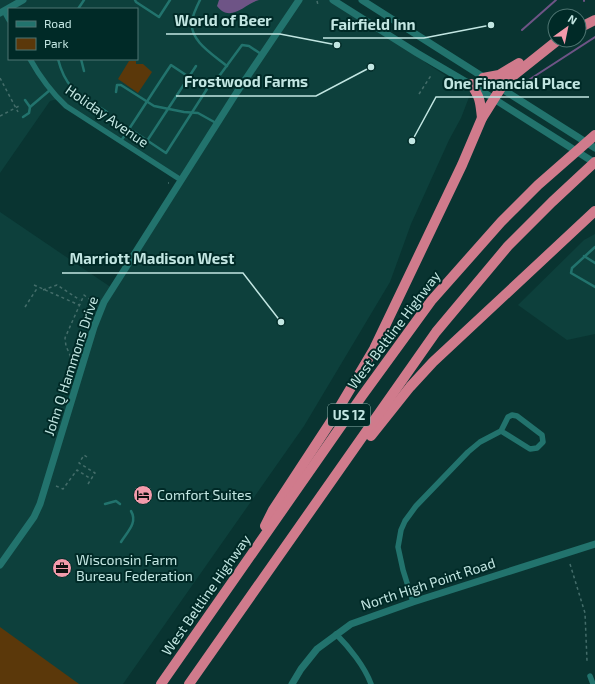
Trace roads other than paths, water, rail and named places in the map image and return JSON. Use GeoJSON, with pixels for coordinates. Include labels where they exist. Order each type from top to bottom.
{"type":"FeatureCollection","features":[{"type":"Feature","properties":{"kind":"highway"},"geometry":{"type":"LineString","coordinates":[[483,78],[499,75],[547,43]]}},
{"type":"Feature","properties":{"kind":"highway"},"geometry":{"type":"LineString","coordinates":[[249,557],[273,510],[330,423],[374,348],[455,179],[482,118],[504,83],[548,48]]}},
{"type":"Feature","properties":{"kind":"highway"},"geometry":{"type":"LineString","coordinates":[[471,84],[478,94],[482,118]]}},
{"type":"Feature","properties":{"kind":"highway","name":"West Beltline Highway"},"geometry":{"type":"LineString","coordinates":[[161,684],[362,396],[431,301],[501,222],[560,165],[595,135]]}},
{"type":"Feature","properties":{"kind":"highway","name":"US 12"},"geometry":{"type":"LineString","coordinates":[[190,684],[436,332],[508,246],[579,176],[595,163]]}},
{"type":"Feature","properties":{"kind":"highway"},"geometry":{"type":"LineString","coordinates":[[321,495],[334,484],[377,428],[429,366],[595,211]]}},
{"type":"Feature","properties":{"kind":"street"},"geometry":{"type":"LineString","coordinates":[[9,8],[23,0]]}},
{"type":"Feature","properties":{"kind":"street","name":"John Q Hammons Drive"},"geometry":{"type":"LineString","coordinates":[[0,565],[34,517],[40,504],[92,335],[104,302],[217,124],[299,0]]}},
{"type":"Feature","properties":{"kind":"street"},"geometry":{"type":"LineString","coordinates":[[333,0],[417,54],[471,84],[595,163]]}},
{"type":"Feature","properties":{"kind":"street"},"geometry":{"type":"LineString","coordinates":[[362,0],[595,148]]}},
{"type":"Feature","properties":{"kind":"street","name":"Holiday Avenue"},"geometry":{"type":"LineString","coordinates":[[31,60],[50,90],[66,106],[181,180]]}},
{"type":"Feature","properties":{"kind":"street"},"geometry":{"type":"LineString","coordinates":[[413,602],[399,552],[399,538],[406,521],[416,506],[468,452],[480,442],[501,431],[508,417],[512,415],[517,416],[542,435],[543,442],[537,448],[530,449],[501,431]]}},
{"type":"Feature","properties":{"kind":"street","name":"North High Point Road"},"geometry":{"type":"LineString","coordinates":[[292,684],[317,650],[351,624],[413,602],[595,544]]}},
{"type":"Feature","properties":{"kind":"street"},"geometry":{"type":"LineString","coordinates":[[336,634],[344,642],[368,675],[371,684]]}},
{"type":"Feature","properties":{"kind":"street"},"geometry":{"type":"LineString","coordinates":[[590,676],[593,684]]}},
{"type":"Feature","properties":{"kind":"lane"},"geometry":{"type":"LineString","coordinates":[[135,0],[159,17],[170,0]]}},
{"type":"Feature","properties":{"kind":"lane"},"geometry":{"type":"LineString","coordinates":[[200,0],[192,19],[193,32],[202,45],[227,66]]}},
{"type":"Feature","properties":{"kind":"lane"},"geometry":{"type":"LineString","coordinates":[[217,79],[242,45],[249,46],[263,55]]}},
{"type":"Feature","properties":{"kind":"lane"},"geometry":{"type":"LineString","coordinates":[[58,60],[65,79],[74,90],[106,112]]}},
{"type":"Feature","properties":{"kind":"lane"},"geometry":{"type":"LineString","coordinates":[[81,60],[84,71]]}},
{"type":"Feature","properties":{"kind":"lane"},"geometry":{"type":"LineString","coordinates":[[121,141],[171,65],[208,89],[166,153],[130,128]]}},
{"type":"Feature","properties":{"kind":"lane"},"geometry":{"type":"LineString","coordinates":[[147,141],[196,66]]}},
{"type":"Feature","properties":{"kind":"lane"},"geometry":{"type":"LineString","coordinates":[[116,92],[118,84],[154,106],[198,113],[217,124]]}},
{"type":"Feature","properties":{"kind":"lane"},"geometry":{"type":"LineString","coordinates":[[23,117],[29,113],[30,107],[50,90]]}},
{"type":"Feature","properties":{"kind":"lane"},"geometry":{"type":"LineString","coordinates":[[25,100],[30,107]]}},
{"type":"Feature","properties":{"kind":"lane"},"geometry":{"type":"LineString","coordinates":[[595,247],[572,268],[571,273],[595,288]]}},
{"type":"Feature","properties":{"kind":"lane"},"geometry":{"type":"LineString","coordinates":[[584,256],[595,263]]}},
{"type":"Feature","properties":{"kind":"lane"},"geometry":{"type":"LineString","coordinates":[[105,504],[116,501],[120,504]]}},
{"type":"Feature","properties":{"kind":"lane"},"geometry":{"type":"LineString","coordinates":[[121,542],[134,523],[131,511]]}},
{"type":"Feature","properties":{"kind":"waterway"},"geometry":{"type":"LineString","coordinates":[[522,30],[556,0]]}},
{"type":"Feature","properties":{"kind":"waterway"},"geometry":{"type":"LineString","coordinates":[[524,83],[595,37]]}},
{"type":"Feature","properties":{"kind":"place","name":"Fairfield Inn"},"geometry":{"type":"Point","coordinates":[491,25]}},
{"type":"Feature","properties":{"kind":"place","name":"World of Beer"},"geometry":{"type":"Point","coordinates":[337,45]}},
{"type":"Feature","properties":{"kind":"place","name":"Frostwood Farms"},"geometry":{"type":"Point","coordinates":[371,67]}},
{"type":"Feature","properties":{"kind":"place","name":"One Financial Place"},"geometry":{"type":"Point","coordinates":[412,141]}},
{"type":"Feature","properties":{"kind":"place","name":"Marriott Madison West"},"geometry":{"type":"Point","coordinates":[281,322]}},
{"type":"Feature","properties":{"kind":"place","name":"Comfort Suites"},"geometry":{"type":"Point","coordinates":[143,495]}},
{"type":"Feature","properties":{"kind":"place","name":"Wisconsin Farm Bureau Federation"},"geometry":{"type":"Point","coordinates":[62,568]}}]}
